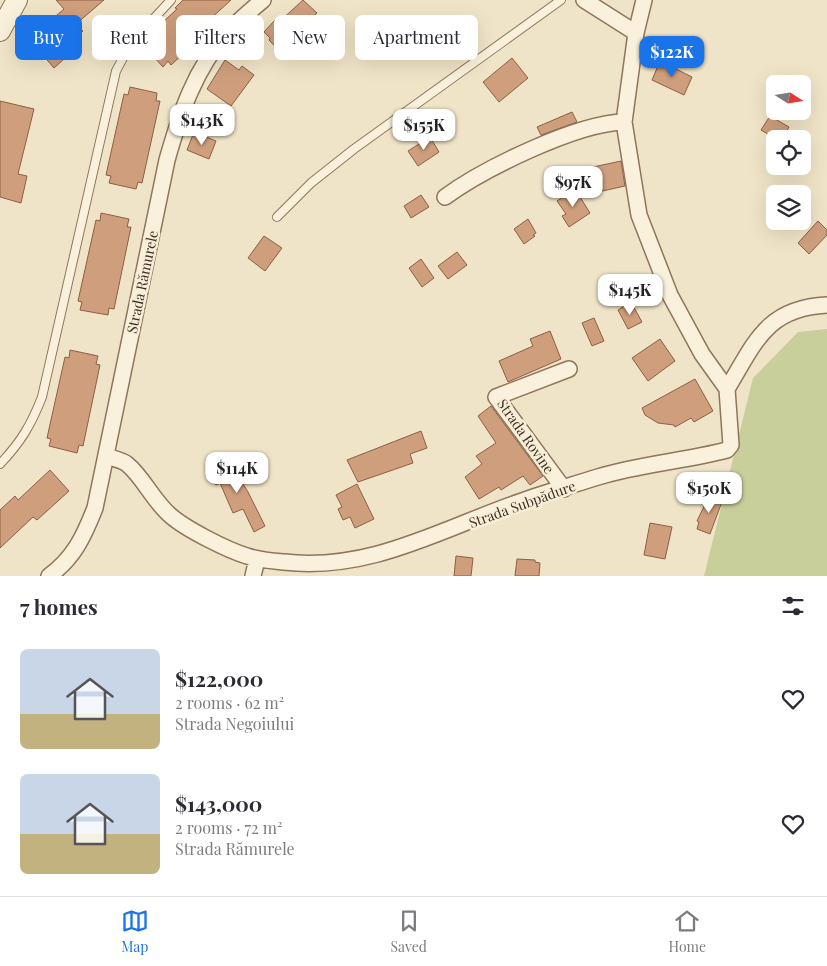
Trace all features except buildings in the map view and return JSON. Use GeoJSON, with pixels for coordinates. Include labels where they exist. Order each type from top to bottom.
{"type":"FeatureCollection","features":[{"type":"Feature","properties":{"kind":"street"},"geometry":{"type":"LineString","coordinates":[[0,31],[17,0]]}},
{"type":"Feature","properties":{"kind":"street","name":"Strada Rămurele"},"geometry":{"type":"LineString","coordinates":[[49,576],[62,566],[83,538],[95,508],[167,160],[178,120],[191,88],[217,47],[228,32],[263,0]]}},
{"type":"Feature","properties":{"kind":"street"},"geometry":{"type":"LineString","coordinates":[[584,0],[636,33]]}},
{"type":"Feature","properties":{"kind":"street"},"geometry":{"type":"LineString","coordinates":[[644,0],[636,33],[624,122],[639,215],[666,286],[702,354],[727,389],[762,332],[779,316],[799,308],[827,305]]}},
{"type":"Feature","properties":{"kind":"street"},"geometry":{"type":"LineString","coordinates":[[446,197],[457,188],[505,162],[571,133],[596,126],[624,122]]}},
{"type":"Feature","properties":{"kind":"street","name":"Strada Rovine"},"geometry":{"type":"LineString","coordinates":[[564,489],[496,397],[569,369]]}},
{"type":"Feature","properties":{"kind":"street","name":"Strada Subpădure"},"geometry":{"type":"LineString","coordinates":[[106,456],[126,463],[151,495],[171,516],[191,530],[238,553],[257,558],[304,565],[372,557],[428,539],[522,501],[600,476],[648,464],[727,450],[731,446],[727,389]]}},
{"type":"Feature","properties":{"kind":"street"},"geometry":{"type":"LineString","coordinates":[[254,576],[257,558]]}},
{"type":"Feature","properties":{"kind":"lane"},"geometry":{"type":"LineString","coordinates":[[0,464],[16,447],[31,425],[42,397],[116,71],[131,43],[171,0]]}},
{"type":"Feature","properties":{"kind":"lane"},"geometry":{"type":"LineString","coordinates":[[277,216],[311,183],[354,149],[561,0]]}},
{"type":"Feature","properties":{"kind":"green space"},"geometry":{"type":"Polygon","coordinates":[[[827,329],[827,576],[704,576],[753,378],[798,332],[827,329]]]}}]}
